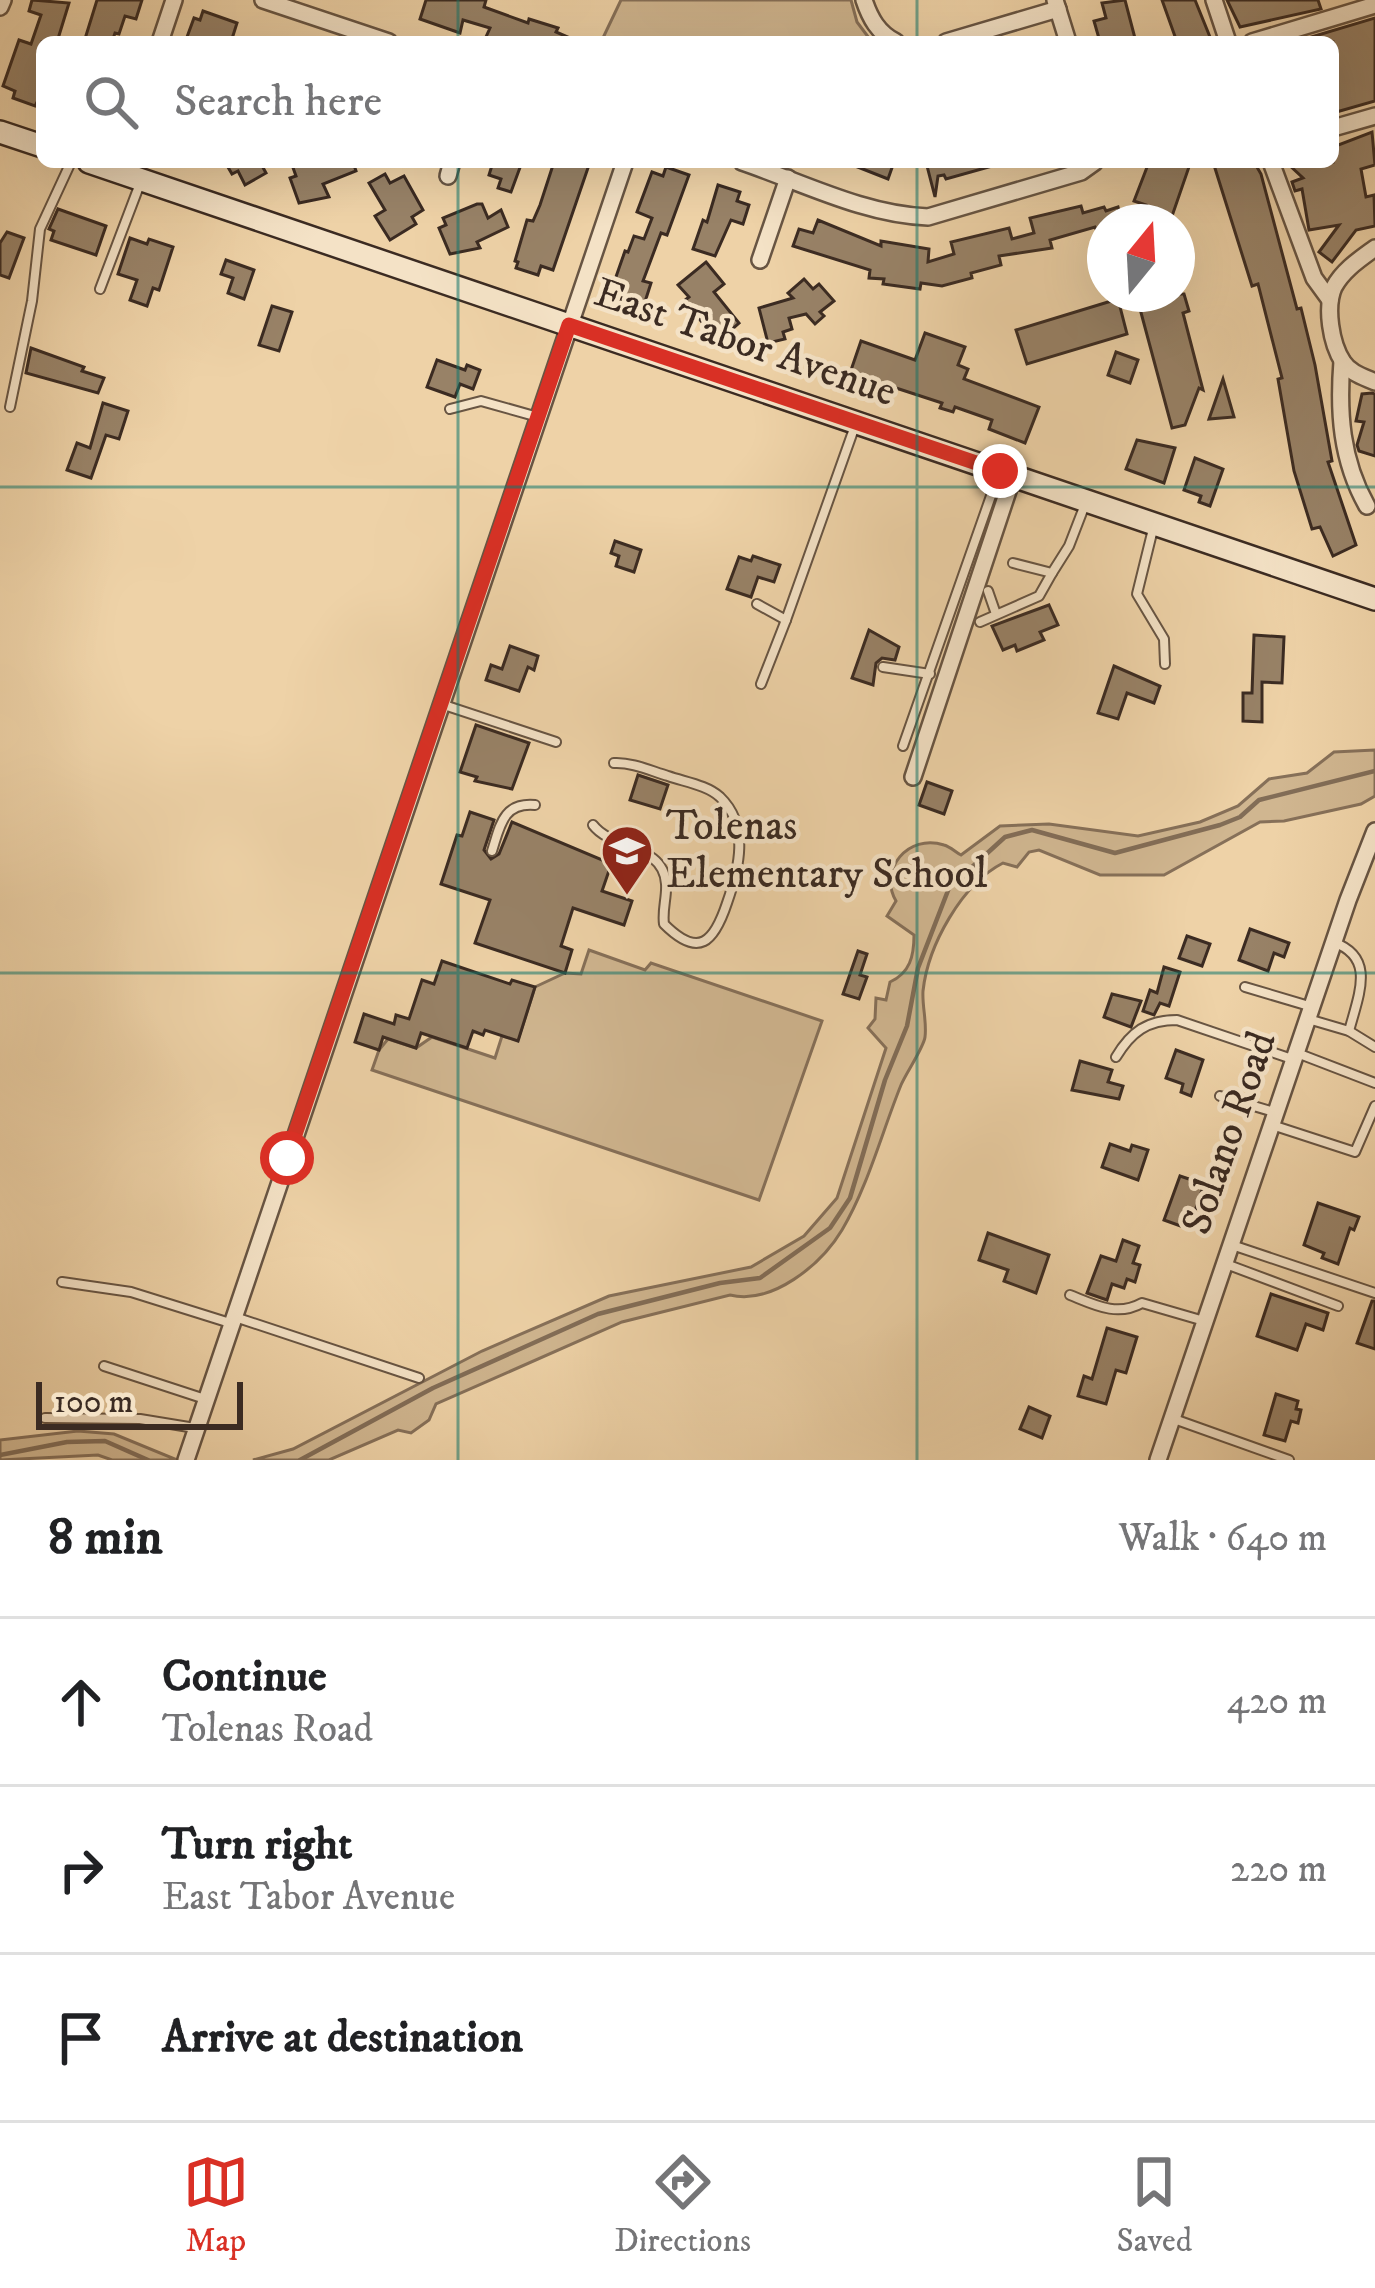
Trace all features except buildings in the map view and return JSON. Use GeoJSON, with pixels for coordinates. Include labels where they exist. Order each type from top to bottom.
{"type":"FeatureCollection","features":[{"type":"Feature","properties":{"kind":"main road"},"geometry":{"type":"LineString","coordinates":[[0,132],[36,144]]}},
{"type":"Feature","properties":{"kind":"main road","name":"East Tabor Avenue"},"geometry":{"type":"LineString","coordinates":[[107,168],[1375,599]]}},
{"type":"Feature","properties":{"kind":"street"},"geometry":{"type":"LineString","coordinates":[[162,36],[174,0]]}},
{"type":"Feature","properties":{"kind":"street"},"geometry":{"type":"LineString","coordinates":[[263,0],[372,36]]}},
{"type":"Feature","properties":{"kind":"street"},"geometry":{"type":"LineString","coordinates":[[864,0],[870,19],[884,36]]}},
{"type":"Feature","properties":{"kind":"street"},"geometry":{"type":"LineString","coordinates":[[1214,0],[1226,36]]}},
{"type":"Feature","properties":{"kind":"street"},"geometry":{"type":"LineString","coordinates":[[963,36],[1056,4],[1066,36]]}},
{"type":"Feature","properties":{"kind":"street"},"geometry":{"type":"LineString","coordinates":[[1272,36],[1375,5]]}},
{"type":"Feature","properties":{"kind":"street"},"geometry":{"type":"LineString","coordinates":[[330,36],[334,23]]}},
{"type":"Feature","properties":{"kind":"street"},"geometry":{"type":"LineString","coordinates":[[1339,126],[1375,116]]}},
{"type":"Feature","properties":{"kind":"street"},"geometry":{"type":"LineString","coordinates":[[186,1460],[623,168]]}},
{"type":"Feature","properties":{"kind":"street"},"geometry":{"type":"LineString","coordinates":[[759,168],[863,204],[928,217],[1087,168]]}},
{"type":"Feature","properties":{"kind":"street"},"geometry":{"type":"LineString","coordinates":[[1273,168],[1314,278],[1330,300]]}},
{"type":"Feature","properties":{"kind":"street"},"geometry":{"type":"LineString","coordinates":[[760,260],[788,178]]}},
{"type":"Feature","properties":{"kind":"street"},"geometry":{"type":"LineString","coordinates":[[1367,506],[1354,484],[1338,415],[1342,361],[1330,300],[1347,268],[1375,248]]}},
{"type":"Feature","properties":{"kind":"street"},"geometry":{"type":"LineString","coordinates":[[1342,361],[1375,382]]}},
{"type":"Feature","properties":{"kind":"street"},"geometry":{"type":"LineString","coordinates":[[913,777],[1006,474]]}},
{"type":"Feature","properties":{"kind":"street","name":"Solano Road"},"geometry":{"type":"LineString","coordinates":[[1158,1460],[1375,831]]}},
{"type":"Feature","properties":{"kind":"lane"},"geometry":{"type":"LineString","coordinates":[[10,406],[32,301],[40,230],[68,168]]}},
{"type":"Feature","properties":{"kind":"lane"},"geometry":{"type":"LineString","coordinates":[[100,289],[142,180]]}},
{"type":"Feature","properties":{"kind":"lane"},"geometry":{"type":"LineString","coordinates":[[450,409],[481,401],[539,418]]}},
{"type":"Feature","properties":{"kind":"lane"},"geometry":{"type":"LineString","coordinates":[[761,684],[857,422]]}},
{"type":"Feature","properties":{"kind":"lane"},"geometry":{"type":"LineString","coordinates":[[903,746],[1006,474]]}},
{"type":"Feature","properties":{"kind":"lane"},"geometry":{"type":"LineString","coordinates":[[980,622],[1039,596],[1069,546],[1086,501]]}},
{"type":"Feature","properties":{"kind":"lane"},"geometry":{"type":"LineString","coordinates":[[1154,524],[1137,594],[1164,639],[1165,664]]}},
{"type":"Feature","properties":{"kind":"lane"},"geometry":{"type":"LineString","coordinates":[[1012,563],[1052,573]]}},
{"type":"Feature","properties":{"kind":"lane"},"geometry":{"type":"LineString","coordinates":[[988,591],[996,614]]}},
{"type":"Feature","properties":{"kind":"lane"},"geometry":{"type":"LineString","coordinates":[[757,604],[787,620]]}},
{"type":"Feature","properties":{"kind":"lane"},"geometry":{"type":"LineString","coordinates":[[884,667],[930,674]]}},
{"type":"Feature","properties":{"kind":"lane"},"geometry":{"type":"LineString","coordinates":[[442,704],[556,742]]}},
{"type":"Feature","properties":{"kind":"lane"},"geometry":{"type":"LineString","coordinates":[[592,825],[600,836],[646,852],[659,865],[667,881],[664,924],[674,933],[694,943],[715,934],[734,884],[740,848],[724,801],[707,789],[614,763]]}},
{"type":"Feature","properties":{"kind":"lane"},"geometry":{"type":"LineString","coordinates":[[492,851],[504,814],[522,804],[535,805]]}},
{"type":"Feature","properties":{"kind":"lane"},"geometry":{"type":"LineString","coordinates":[[1333,942],[1355,949],[1362,956],[1365,972],[1349,1031]]}},
{"type":"Feature","properties":{"kind":"lane"},"geometry":{"type":"LineString","coordinates":[[1245,987],[1349,1031],[1375,1047]]}},
{"type":"Feature","properties":{"kind":"lane"},"geometry":{"type":"LineString","coordinates":[[1116,1057],[1131,1033],[1160,1020],[1177,1020],[1375,1083]]}},
{"type":"Feature","properties":{"kind":"lane"},"geometry":{"type":"LineString","coordinates":[[1220,1096],[1355,1152],[1375,1106]]}},
{"type":"Feature","properties":{"kind":"lane"},"geometry":{"type":"LineString","coordinates":[[1231,1244],[1375,1293]]}},
{"type":"Feature","properties":{"kind":"lane"},"geometry":{"type":"LineString","coordinates":[[1225,1263],[1338,1306]]}},
{"type":"Feature","properties":{"kind":"lane"},"geometry":{"type":"LineString","coordinates":[[62,1282],[118,1289],[419,1378]]}},
{"type":"Feature","properties":{"kind":"lane"},"geometry":{"type":"LineString","coordinates":[[1070,1295],[1105,1309],[1129,1311],[1142,1304],[1205,1321]]}},
{"type":"Feature","properties":{"kind":"lane"},"geometry":{"type":"LineString","coordinates":[[104,1366],[206,1399]]}},
{"type":"Feature","properties":{"kind":"lane"},"geometry":{"type":"LineString","coordinates":[[45,1418],[140,1419],[196,1429]]}},
{"type":"Feature","properties":{"kind":"lane"},"geometry":{"type":"LineString","coordinates":[[1172,1418],[1289,1460]]}},
{"type":"Feature","properties":{"kind":"shaded area"},"geometry":{"type":"Polygon","coordinates":[[[621,0],[851,0],[857,22],[868,36],[604,36],[621,0]]]}},
{"type":"Feature","properties":{"kind":"shaded area"},"geometry":{"type":"Polygon","coordinates":[[[1375,750],[1375,796],[1361,804],[1260,822],[1164,875],[1100,875],[1039,850],[1029,852],[1017,867],[1003,863],[974,885],[949,918],[932,955],[923,991],[924,1041],[901,1085],[860,1195],[833,1243],[794,1279],[762,1294],[730,1295],[622,1322],[436,1404],[429,1420],[411,1433],[398,1430],[329,1460],[253,1460],[293,1449],[482,1351],[609,1296],[751,1267],[804,1236],[837,1198],[886,1048],[868,1028],[875,1019],[876,998],[886,1000],[890,982],[902,974],[912,957],[914,935],[887,916],[896,901],[891,889],[894,866],[908,849],[931,843],[961,855],[1000,826],[1049,824],[1138,836],[1200,822],[1238,806],[1269,779],[1307,773],[1334,752],[1375,750]]]}},
{"type":"Feature","properties":{"kind":"shaded area"},"geometry":{"type":"Polygon","coordinates":[[[589,950],[645,970],[651,963],[822,1021],[759,1200],[372,1070],[388,1039],[416,1048],[432,1037],[495,1058],[502,1036],[518,1040],[535,987],[565,973],[581,974],[589,950]]]}},
{"type":"Feature","properties":{"kind":"shaded area"},"geometry":{"type":"Polygon","coordinates":[[[78,1431],[114,1434],[177,1460],[112,1460],[98,1455],[0,1460],[0,1440],[78,1431]]]}},
{"type":"Feature","properties":{"kind":"waterway"},"geometry":{"type":"LineString","coordinates":[[300,1460],[433,1388],[598,1314],[720,1283],[760,1278],[830,1228],[850,1198],[885,1080],[907,1026],[918,968],[949,888],[1005,837],[1032,830],[1115,853],[1220,825],[1240,817],[1259,800],[1375,771]]}},
{"type":"Feature","properties":{"kind":"waterway"},"geometry":{"type":"LineString","coordinates":[[0,1455],[67,1442],[105,1441],[148,1460]]}},
{"type":"Feature","properties":{"kind":"place","name":"Tolenas Elementary School"},"geometry":{"type":"Point","coordinates":[627,897]}},
{"type":"Feature","properties":{"kind":"route"},"geometry":{"type":"LineString","coordinates":[[287,1158],[569,325],[1000,471]]}}]}
